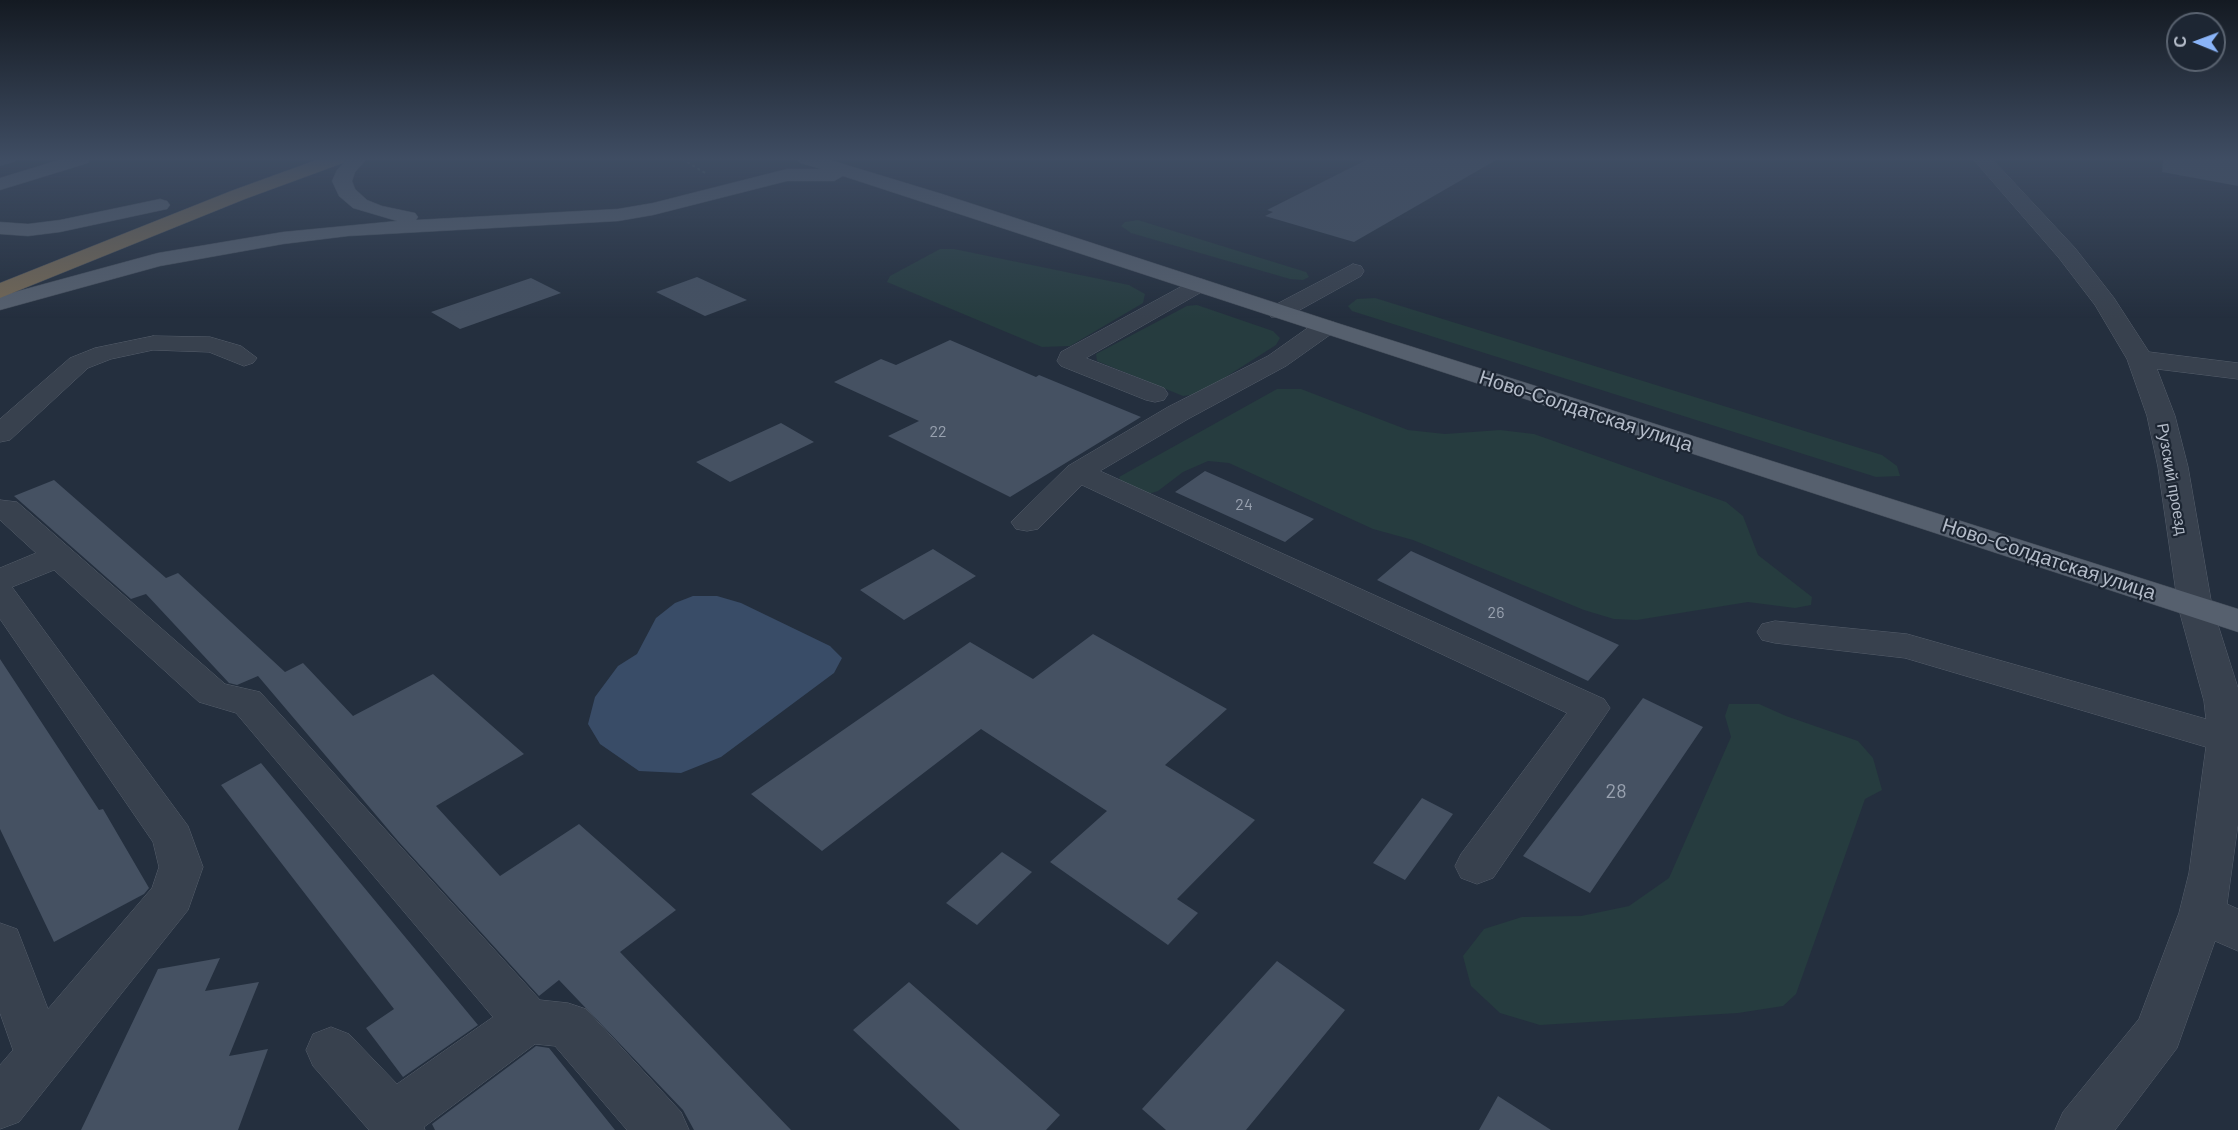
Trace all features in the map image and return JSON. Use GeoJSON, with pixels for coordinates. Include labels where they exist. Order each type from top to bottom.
{"type":"FeatureCollection","features":[{"type":"Feature","properties":{"kind":"highway"},"geometry":{"type":"LineString","coordinates":[[0,269],[143,212]]}},
{"type":"Feature","properties":{"kind":"highway"},"geometry":{"type":"LineString","coordinates":[[0,291],[197,212]]}},
{"type":"Feature","properties":{"kind":"main road"},"geometry":{"type":"LineString","coordinates":[[0,228],[28,230],[60,226],[128,212]]}},
{"type":"Feature","properties":{"kind":"main road"},"geometry":{"type":"LineString","coordinates":[[383,212],[396,216],[481,222]]}},
{"type":"Feature","properties":{"kind":"main road"},"geometry":{"type":"LineString","coordinates":[[0,303],[158,260],[229,246],[348,230],[618,215],[637,212]]}},
{"type":"Feature","properties":{"kind":"main road","name":"Ново-Солдатская улица"},"geometry":{"type":"LineString","coordinates":[[976,212],[1325,327],[2238,621]]}},
{"type":"Feature","properties":{"kind":"street","name":"Рузский проезд"},"geometry":{"type":"LineString","coordinates":[[2030,212],[2067,253],[2106,303],[2140,359],[2161,416],[2195,606],[2232,740],[2211,873],[2220,922],[2159,1032],[2082,1130]]}},
{"type":"Feature","properties":{"kind":"street"},"geometry":{"type":"LineString","coordinates":[[1279,312],[1353,271]]}},
{"type":"Feature","properties":{"kind":"street"},"geometry":{"type":"LineString","coordinates":[[1155,394],[1070,361],[1070,357],[1197,285]]}},
{"type":"Feature","properties":{"kind":"street"},"geometry":{"type":"LineString","coordinates":[[1027,522],[1078,472],[1178,413],[1277,361],[1325,327]]}},
{"type":"Feature","properties":{"kind":"street"},"geometry":{"type":"LineString","coordinates":[[0,434],[79,363],[104,353],[153,344],[182,343],[210,345],[232,351],[244,358]]}},
{"type":"Feature","properties":{"kind":"street"},"geometry":{"type":"LineString","coordinates":[[2140,359],[2238,372]]}},
{"type":"Feature","properties":{"kind":"street"},"geometry":{"type":"LineString","coordinates":[[1078,472],[1591,708],[1477,866]]}},
{"type":"Feature","properties":{"kind":"street"},"geometry":{"type":"LineString","coordinates":[[0,509],[6,509],[212,693],[228,699],[248,701],[527,1021],[568,1025],[662,1130]]}},
{"type":"Feature","properties":{"kind":"street"},"geometry":{"type":"LineString","coordinates":[[0,580],[58,556]]}},
{"type":"Feature","properties":{"kind":"street"},"geometry":{"type":"LineString","coordinates":[[0,594],[173,838],[181,867],[172,897],[0,1104]]}},
{"type":"Feature","properties":{"kind":"street"},"geometry":{"type":"LineString","coordinates":[[1775,632],[1907,646],[2232,740]]}},
{"type":"Feature","properties":{"kind":"street"},"geometry":{"type":"LineString","coordinates":[[0,943],[40,1056]]}},
{"type":"Feature","properties":{"kind":"street"},"geometry":{"type":"LineString","coordinates":[[331,1050],[395,1124],[527,1021]]}},
{"type":"Feature","properties":{"kind":"green space"},"geometry":{"type":"Polygon","coordinates":[[[1138,220],[1306,272],[1309,277],[1303,280],[1290,279],[1131,233],[1121,226],[1125,222],[1138,220]]]}},
{"type":"Feature","properties":{"kind":"green space"},"geometry":{"type":"Polygon","coordinates":[[[940,249],[954,249],[1129,285],[1145,294],[1143,303],[1070,346],[1042,347],[887,282],[890,276],[940,249]]]}},
{"type":"Feature","properties":{"kind":"green space"},"geometry":{"type":"Polygon","coordinates":[[[1375,298],[1882,455],[1897,466],[1900,476],[1876,477],[1352,311],[1348,306],[1357,299],[1375,298]]]}},
{"type":"Feature","properties":{"kind":"green space"},"geometry":{"type":"Polygon","coordinates":[[[1197,305],[1273,331],[1280,338],[1276,345],[1199,394],[1183,396],[1097,361],[1096,354],[1187,306],[1197,305]]]}},
{"type":"Feature","properties":{"kind":"green space"},"geometry":{"type":"Polygon","coordinates":[[[1277,389],[1301,389],[1408,430],[1445,434],[1500,430],[1534,434],[1726,502],[1743,516],[1758,555],[1812,597],[1811,605],[1795,608],[1748,602],[1637,620],[1614,619],[1584,610],[1413,540],[1373,529],[1229,463],[1208,461],[1183,472],[1158,491],[1145,495],[1125,489],[1119,477],[1277,389]]]}},
{"type":"Feature","properties":{"kind":"green space"},"geometry":{"type":"Polygon","coordinates":[[[1729,704],[1759,704],[1858,741],[1873,758],[1882,790],[1865,799],[1796,994],[1783,1006],[1738,1013],[1540,1025],[1500,1013],[1471,986],[1463,956],[1484,929],[1522,917],[1581,916],[1629,906],[1669,878],[1731,737],[1725,716],[1729,704]]]}},
{"type":"Feature","properties":{"kind":"water"},"geometry":{"type":"Polygon","coordinates":[[[693,596],[717,596],[741,603],[830,646],[842,658],[834,673],[721,757],[681,773],[639,771],[600,744],[588,724],[595,697],[618,666],[637,654],[656,618],[675,603],[693,596]]]}},
{"type":"Feature","properties":{"kind":"building"},"geometry":{"type":"Polygon","coordinates":[[[1273,212],[1407,212],[1354,242],[1265,216],[1273,212]]]}},
{"type":"Feature","properties":{"kind":"building"},"geometry":{"type":"Polygon","coordinates":[[[697,277],[747,300],[705,316],[656,292],[697,277]]]}},
{"type":"Feature","properties":{"kind":"building"},"geometry":{"type":"Polygon","coordinates":[[[531,278],[561,293],[460,329],[431,312],[531,278]]]}},
{"type":"Feature","properties":{"kind":"building"},"geometry":{"type":"Polygon","coordinates":[[[950,340],[1036,377],[1039,375],[1141,417],[1010,497],[888,436],[919,421],[834,382],[881,359],[896,365],[950,340]]]}},
{"type":"Feature","properties":{"kind":"building"},"geometry":{"type":"Polygon","coordinates":[[[781,423],[814,442],[730,482],[696,462],[781,423]]]}},
{"type":"Feature","properties":{"kind":"building"},"geometry":{"type":"Polygon","coordinates":[[[1205,471],[1314,519],[1285,542],[1175,492],[1205,471]]]}},
{"type":"Feature","properties":{"kind":"building"},"geometry":{"type":"Polygon","coordinates":[[[54,480],[166,578],[178,573],[285,672],[303,663],[353,716],[433,674],[524,754],[436,806],[500,876],[579,824],[676,910],[620,952],[791,1130],[694,1130],[683,1110],[559,980],[539,996],[398,841],[258,676],[237,685],[229,683],[146,594],[131,599],[14,496],[54,480]]]}},
{"type":"Feature","properties":{"kind":"building"},"geometry":{"type":"Polygon","coordinates":[[[933,549],[976,576],[904,620],[860,590],[933,549]]]}},
{"type":"Feature","properties":{"kind":"building"},"geometry":{"type":"Polygon","coordinates":[[[1411,551],[1619,645],[1588,681],[1377,580],[1411,551]]]}},
{"type":"Feature","properties":{"kind":"building"},"geometry":{"type":"Polygon","coordinates":[[[1093,634],[1227,709],[1165,765],[1255,820],[1177,899],[1198,913],[1168,945],[1050,862],[1107,811],[981,729],[822,851],[751,794],[970,642],[1033,679],[1093,634]]]}},
{"type":"Feature","properties":{"kind":"building"},"geometry":{"type":"Polygon","coordinates":[[[0,659],[99,810],[103,809],[149,888],[144,894],[54,942],[0,829],[0,659]]]}},
{"type":"Feature","properties":{"kind":"building"},"geometry":{"type":"Polygon","coordinates":[[[1643,698],[1703,727],[1590,893],[1523,856],[1643,698]]]}},
{"type":"Feature","properties":{"kind":"building"},"geometry":{"type":"Polygon","coordinates":[[[261,763],[478,1025],[403,1077],[366,1028],[394,1009],[221,785],[261,763]]]}},
{"type":"Feature","properties":{"kind":"building"},"geometry":{"type":"Polygon","coordinates":[[[1422,798],[1453,814],[1405,880],[1373,863],[1422,798]]]}},
{"type":"Feature","properties":{"kind":"building"},"geometry":{"type":"Polygon","coordinates":[[[1002,852],[1032,872],[977,925],[946,903],[1002,852]]]}},
{"type":"Feature","properties":{"kind":"building"},"geometry":{"type":"Polygon","coordinates":[[[220,958],[205,991],[259,982],[229,1056],[268,1049],[238,1130],[81,1130],[158,969],[220,958]]]}},
{"type":"Feature","properties":{"kind":"building"},"geometry":{"type":"Polygon","coordinates":[[[1277,961],[1345,1010],[1246,1130],[1166,1130],[1142,1109],[1277,961]]]}},
{"type":"Feature","properties":{"kind":"building"},"geometry":{"type":"Polygon","coordinates":[[[909,982],[1060,1115],[1046,1130],[960,1130],[853,1030],[909,982]]]}},
{"type":"Feature","properties":{"kind":"building"},"geometry":{"type":"Polygon","coordinates":[[[536,1046],[549,1048],[615,1130],[435,1130],[432,1124],[536,1046]]]}},
{"type":"Feature","properties":{"kind":"building"},"geometry":{"type":"Polygon","coordinates":[[[1498,1096],[1551,1130],[1479,1130],[1498,1096]]]}}]}
